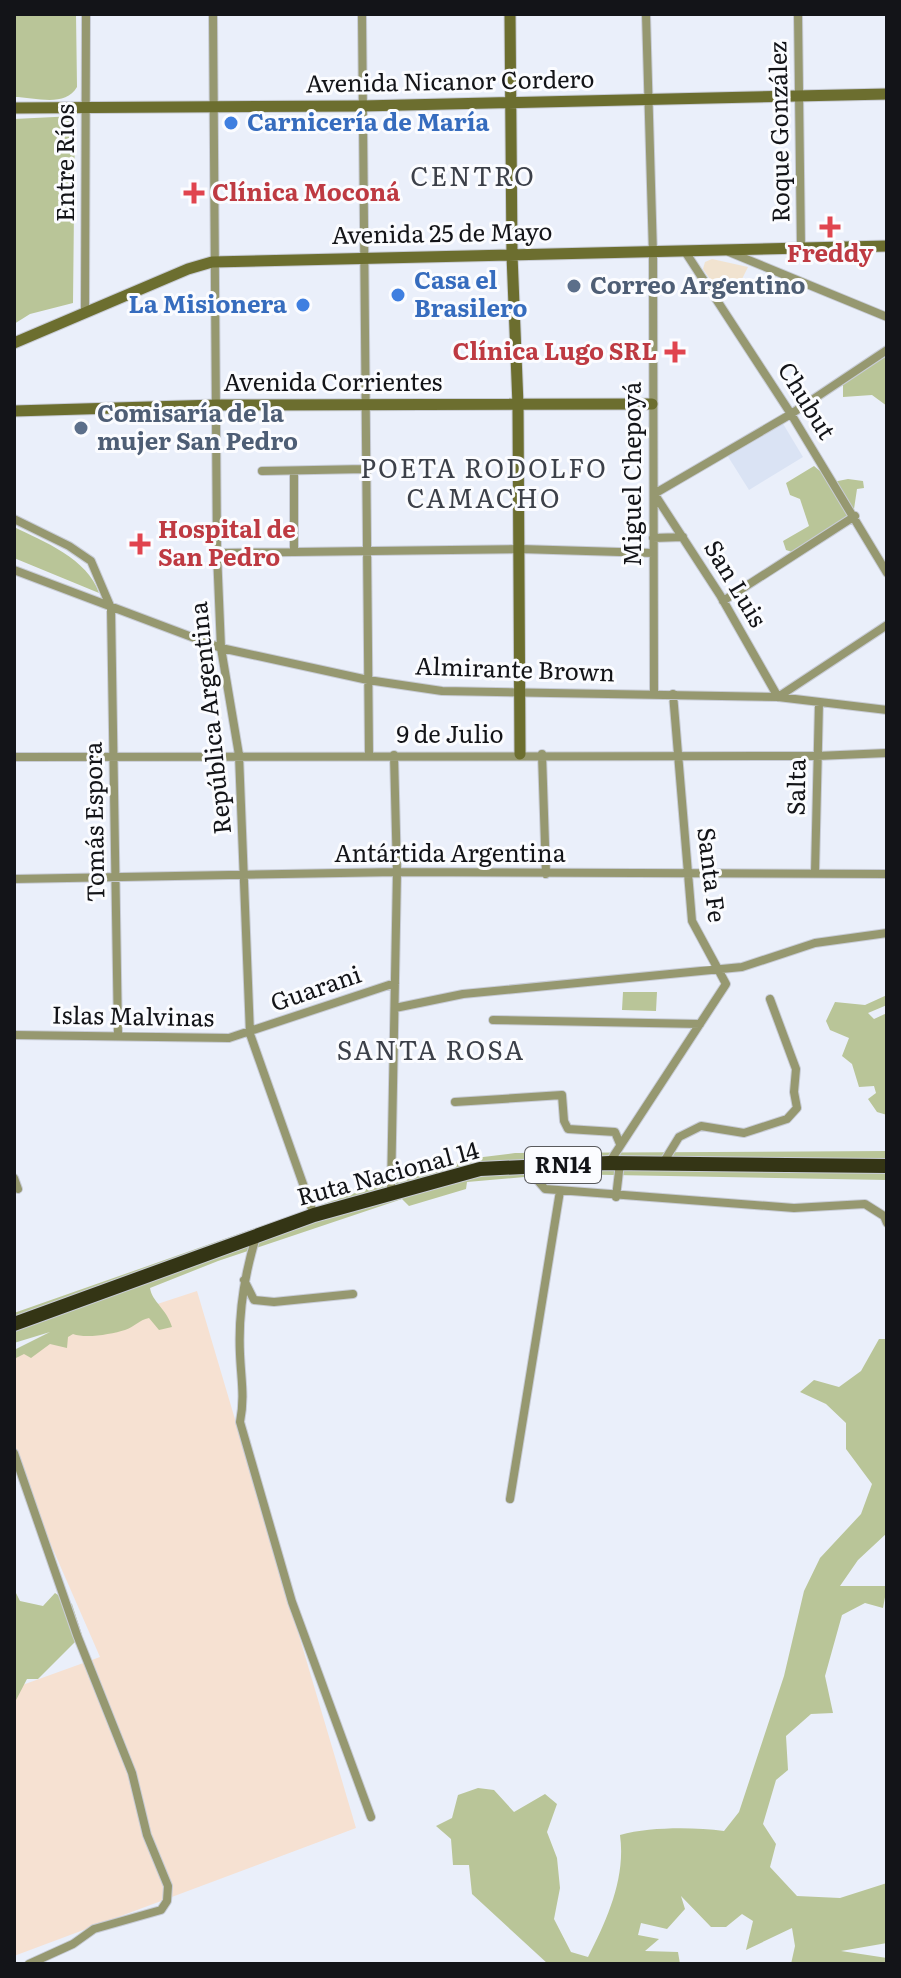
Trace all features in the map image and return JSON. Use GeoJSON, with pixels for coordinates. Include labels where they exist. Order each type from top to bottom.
{"type":"FeatureCollection","features":[{"type":"Feature","properties":{"kind":"highway","name":"Ruta Nacional 14"},"geometry":{"type":"LineString","coordinates":[[14,1324],[314,1215],[459,1173],[525,1166],[614,1163],[887,1166]]}},
{"type":"Feature","properties":{"kind":"main road"},"geometry":{"type":"LineString","coordinates":[[510,14],[512,255],[520,549],[520,754]]}},
{"type":"Feature","properties":{"kind":"main road","name":"Avenida Nicanor Cordero"},"geometry":{"type":"LineString","coordinates":[[14,108],[362,106],[887,94]]}},
{"type":"Feature","properties":{"kind":"main road","name":"Avenida 25 de Mayo"},"geometry":{"type":"LineString","coordinates":[[14,343],[188,269],[212,262],[362,256],[653,254],[887,246]]}},
{"type":"Feature","properties":{"kind":"main road","name":"Avenida Corrientes"},"geometry":{"type":"LineString","coordinates":[[14,411],[217,405],[652,404]]}},
{"type":"Feature","properties":{"kind":"street","name":"Entre Ríos"},"geometry":{"type":"LineString","coordinates":[[85,312],[86,14]]}},
{"type":"Feature","properties":{"kind":"street","name":"República Argentina"},"geometry":{"type":"LineString","coordinates":[[213,14],[212,262],[217,405],[217,553],[221,648],[239,755],[250,1034],[314,1215]]}},
{"type":"Feature","properties":{"kind":"street"},"geometry":{"type":"LineString","coordinates":[[362,14],[369,755]]}},
{"type":"Feature","properties":{"kind":"street","name":"Miguel Chepoyá"},"geometry":{"type":"LineString","coordinates":[[646,14],[653,254],[654,695]]}},
{"type":"Feature","properties":{"kind":"street","name":"Roque González"},"geometry":{"type":"LineString","coordinates":[[798,14],[801,249]]}},
{"type":"Feature","properties":{"kind":"street"},"geometry":{"type":"LineString","coordinates":[[727,251],[887,317]]}},
{"type":"Feature","properties":{"kind":"street","name":"Chubut"},"geometry":{"type":"LineString","coordinates":[[686,253],[791,414],[887,573]]}},
{"type":"Feature","properties":{"kind":"street"},"geometry":{"type":"LineString","coordinates":[[654,494],[791,414],[887,350]]}},
{"type":"Feature","properties":{"kind":"street"},"geometry":{"type":"LineString","coordinates":[[262,471],[366,469]]}},
{"type":"Feature","properties":{"kind":"street"},"geometry":{"type":"LineString","coordinates":[[294,471],[294,552]]}},
{"type":"Feature","properties":{"kind":"street","name":"San Luis"},"geometry":{"type":"LineString","coordinates":[[654,494],[723,601],[778,697]]}},
{"type":"Feature","properties":{"kind":"street"},"geometry":{"type":"LineString","coordinates":[[723,601],[855,516]]}},
{"type":"Feature","properties":{"kind":"street"},"geometry":{"type":"LineString","coordinates":[[14,519],[69,546],[91,561],[111,608]]}},
{"type":"Feature","properties":{"kind":"street"},"geometry":{"type":"LineString","coordinates":[[653,538],[683,537]]}},
{"type":"Feature","properties":{"kind":"street"},"geometry":{"type":"LineString","coordinates":[[217,553],[520,549],[653,553]]}},
{"type":"Feature","properties":{"kind":"street","name":"Almirante Brown"},"geometry":{"type":"LineString","coordinates":[[14,570],[221,648],[368,680],[442,691],[778,697],[887,710]]}},
{"type":"Feature","properties":{"kind":"street","name":"Tomás Espora"},"geometry":{"type":"LineString","coordinates":[[111,608],[118,1034]]}},
{"type":"Feature","properties":{"kind":"street"},"geometry":{"type":"LineString","coordinates":[[778,697],[887,625]]}},
{"type":"Feature","properties":{"kind":"street","name":"Santa Fe"},"geometry":{"type":"LineString","coordinates":[[673,694],[692,921],[720,969]]}},
{"type":"Feature","properties":{"kind":"street","name":"Salta"},"geometry":{"type":"LineString","coordinates":[[815,873],[819,702]]}},
{"type":"Feature","properties":{"kind":"street","name":"9 de Julio"},"geometry":{"type":"LineString","coordinates":[[14,757],[817,756],[887,753]]}},
{"type":"Feature","properties":{"kind":"street"},"geometry":{"type":"LineString","coordinates":[[542,754],[546,874]]}},
{"type":"Feature","properties":{"kind":"street"},"geometry":{"type":"LineString","coordinates":[[391,1191],[397,872],[394,755]]}},
{"type":"Feature","properties":{"kind":"street","name":"Antártida Argentina"},"geometry":{"type":"LineString","coordinates":[[14,879],[397,872],[887,874]]}},
{"type":"Feature","properties":{"kind":"street"},"geometry":{"type":"LineString","coordinates":[[395,1008],[463,994],[742,967],[815,943],[887,933]]}},
{"type":"Feature","properties":{"kind":"street"},"geometry":{"type":"LineString","coordinates":[[616,1197],[614,1163],[620,1144],[724,990],[726,984],[720,969]]}},
{"type":"Feature","properties":{"kind":"street","name":"Guarani"},"geometry":{"type":"LineString","coordinates":[[250,1034],[395,983]]}},
{"type":"Feature","properties":{"kind":"street"},"geometry":{"type":"LineString","coordinates":[[662,1164],[679,1137],[701,1126],[744,1133],[787,1119],[797,1108],[794,1092],[796,1069],[770,999]]}},
{"type":"Feature","properties":{"kind":"street"},"geometry":{"type":"LineString","coordinates":[[493,1020],[700,1024]]}},
{"type":"Feature","properties":{"kind":"street","name":"Islas Malvinas"},"geometry":{"type":"LineString","coordinates":[[14,1035],[118,1034],[204,1040],[250,1034]]}},
{"type":"Feature","properties":{"kind":"street"},"geometry":{"type":"LineString","coordinates":[[455,1102],[562,1095],[564,1121],[568,1129],[615,1132],[620,1144]]}},
{"type":"Feature","properties":{"kind":"street"},"geometry":{"type":"LineString","coordinates":[[525,1166],[545,1189],[616,1197],[794,1208],[865,1204],[884,1216],[887,1223]]}},
{"type":"Feature","properties":{"kind":"street"},"geometry":{"type":"LineString","coordinates":[[14,1178],[18,1189]]}},
{"type":"Feature","properties":{"kind":"street"},"geometry":{"type":"LineString","coordinates":[[510,1499],[560,1191]]}},
{"type":"Feature","properties":{"kind":"street"},"geometry":{"type":"LineString","coordinates":[[256,1236],[243,1279],[240,1357],[245,1396],[240,1422],[292,1602],[371,1817]]}},
{"type":"Feature","properties":{"kind":"street"},"geometry":{"type":"LineString","coordinates":[[243,1279],[254,1300],[274,1302],[353,1294]]}},
{"type":"Feature","properties":{"kind":"street"},"geometry":{"type":"LineString","coordinates":[[14,1453],[77,1635],[132,1773],[147,1835],[168,1886],[167,1901],[161,1910],[94,1929],[73,1944],[29,1964]]}},
{"type":"Feature","properties":{"kind":"shaded area"},"geometry":{"type":"Polygon","coordinates":[[[712,259],[748,267],[738,287],[723,298],[703,269],[705,262],[712,259]]]}},
{"type":"Feature","properties":{"kind":"shaded area"},"geometry":{"type":"Polygon","coordinates":[[[782,422],[803,457],[749,490],[727,455],[782,422]]]}},
{"type":"Feature","properties":{"kind":"shaded area"},"geometry":{"type":"Polygon","coordinates":[[[197,1291],[356,1828],[14,1956],[14,1688],[100,1657],[14,1460],[14,1351],[197,1291]]]}},
{"type":"Feature","properties":{"kind":"green space"},"geometry":{"type":"Polygon","coordinates":[[[14,14],[76,14],[77,87],[72,93],[49,100],[14,97],[14,14]]]}},
{"type":"Feature","properties":{"kind":"green space"},"geometry":{"type":"Polygon","coordinates":[[[75,116],[73,303],[30,314],[14,324],[14,119],[75,116]]]}},
{"type":"Feature","properties":{"kind":"green space"},"geometry":{"type":"Polygon","coordinates":[[[887,356],[887,406],[872,395],[843,397],[843,380],[887,356]]]}},
{"type":"Feature","properties":{"kind":"green space"},"geometry":{"type":"Polygon","coordinates":[[[814,466],[833,482],[848,479],[863,481],[864,488],[857,489],[854,509],[829,532],[795,553],[786,550],[783,541],[809,526],[800,499],[790,495],[786,483],[814,466]]]}},
{"type":"Feature","properties":{"kind":"green space"},"geometry":{"type":"Polygon","coordinates":[[[14,527],[75,561],[85,570],[99,593],[14,558],[14,527]]]}},
{"type":"Feature","properties":{"kind":"green space"},"geometry":{"type":"Polygon","coordinates":[[[623,992],[657,992],[656,1011],[622,1010],[623,992]]]}},
{"type":"Feature","properties":{"kind":"green space"},"geometry":{"type":"Polygon","coordinates":[[[887,995],[887,1005],[868,1013],[874,1019],[887,1013],[887,1115],[877,1112],[868,1099],[876,1093],[874,1086],[859,1087],[852,1064],[842,1056],[849,1038],[830,1030],[826,1021],[835,1002],[865,1005],[887,995]]]}},
{"type":"Feature","properties":{"kind":"green space"},"geometry":{"type":"Polygon","coordinates":[[[887,1151],[887,1180],[558,1174],[467,1182],[466,1189],[409,1206],[402,1199],[218,1261],[150,1288],[172,1327],[159,1330],[149,1318],[113,1333],[92,1336],[73,1334],[68,1337],[67,1348],[50,1344],[31,1358],[24,1354],[14,1359],[14,1350],[50,1332],[14,1343],[14,1313],[412,1173],[475,1158],[515,1153],[887,1151]]]}},
{"type":"Feature","properties":{"kind":"green space"},"geometry":{"type":"Polygon","coordinates":[[[879,1339],[887,1339],[887,1533],[858,1560],[840,1586],[887,1586],[883,1608],[865,1603],[842,1615],[825,1676],[833,1713],[811,1714],[786,1736],[788,1770],[776,1780],[763,1824],[776,1844],[770,1867],[797,1896],[840,1898],[887,1883],[887,1943],[841,1951],[887,1958],[887,1964],[791,1964],[795,1946],[792,1928],[746,1950],[753,1921],[742,1914],[726,1927],[711,1927],[681,1896],[685,1909],[667,1929],[641,1923],[638,1935],[659,1939],[645,1951],[678,1952],[680,1964],[548,1964],[472,1894],[469,1865],[453,1865],[451,1839],[436,1826],[452,1818],[458,1795],[478,1788],[494,1790],[514,1812],[545,1794],[557,1804],[547,1832],[557,1858],[560,1888],[554,1919],[571,1952],[588,1957],[618,1883],[620,1835],[671,1828],[724,1831],[739,1812],[784,1676],[804,1591],[820,1558],[861,1514],[872,1484],[846,1449],[846,1423],[826,1404],[800,1392],[814,1380],[839,1387],[861,1371],[879,1339]]]}},
{"type":"Feature","properties":{"kind":"green space"},"geometry":{"type":"Polygon","coordinates":[[[14,1589],[20,1601],[43,1606],[55,1593],[72,1604],[82,1635],[38,1679],[27,1679],[14,1704],[14,1589]]]}},
{"type":"Feature","properties":{"kind":"place","name":"Carnicería de María"},"geometry":{"type":"Point","coordinates":[231,123]}},
{"type":"Feature","properties":{"kind":"place","name":"Clínica Moconá"},"geometry":{"type":"Point","coordinates":[194,193]}},
{"type":"Feature","properties":{"kind":"place","name":"Freddy"},"geometry":{"type":"Point","coordinates":[830,227]}},
{"type":"Feature","properties":{"kind":"place","name":"Correo Argentino"},"geometry":{"type":"Point","coordinates":[574,286]}},
{"type":"Feature","properties":{"kind":"place","name":"Casa el Brasilero"},"geometry":{"type":"Point","coordinates":[398,295]}},
{"type":"Feature","properties":{"kind":"place","name":"La Misionera"},"geometry":{"type":"Point","coordinates":[303,305]}},
{"type":"Feature","properties":{"kind":"place","name":"Clínica Lugo SRL"},"geometry":{"type":"Point","coordinates":[675,352]}},
{"type":"Feature","properties":{"kind":"place","name":"Comisaría de la mujer San Pedro"},"geometry":{"type":"Point","coordinates":[81,428]}},
{"type":"Feature","properties":{"kind":"place","name":"Hospital de San Pedro"},"geometry":{"type":"Point","coordinates":[140,544]}},
{"type":"Feature","properties":{"kind":"district","name":"CENTRO"},"geometry":{"type":"Point","coordinates":[473,177]}},
{"type":"Feature","properties":{"kind":"district","name":"POETA RODOLFO CAMACHO"},"geometry":{"type":"Point","coordinates":[484,484]}},
{"type":"Feature","properties":{"kind":"district","name":"SANTA ROSA"},"geometry":{"type":"Point","coordinates":[431,1051]}}]}
